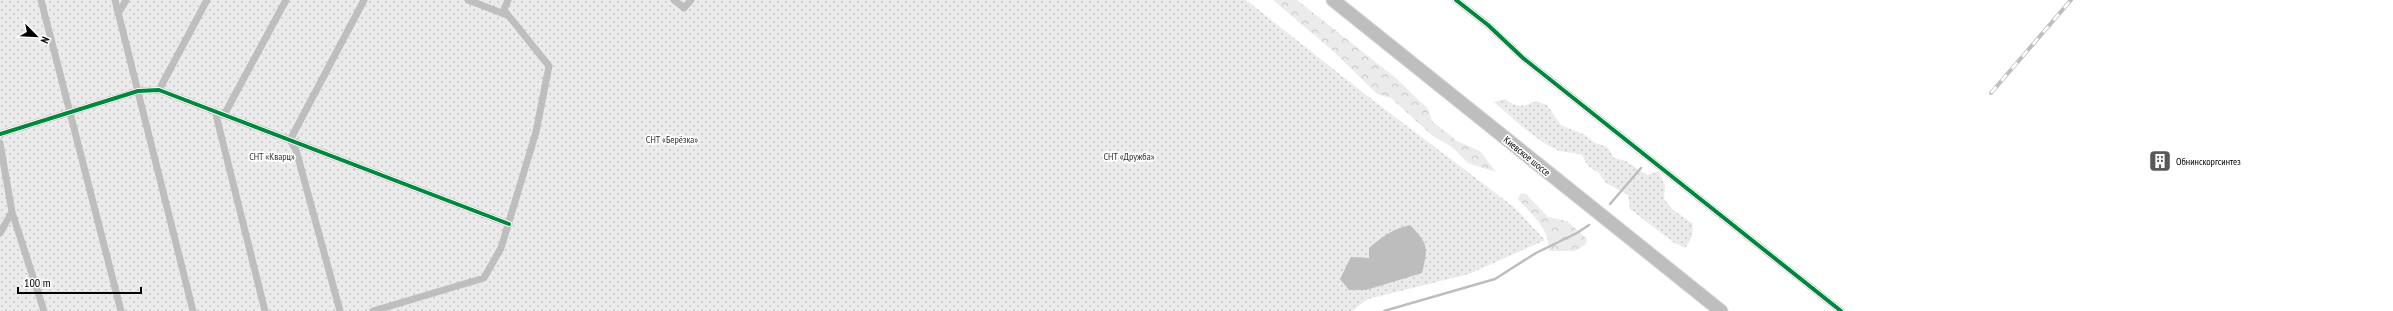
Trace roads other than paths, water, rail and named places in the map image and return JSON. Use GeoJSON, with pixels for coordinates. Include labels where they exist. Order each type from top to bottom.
{"type":"FeatureCollection","features":[{"type":"Feature","properties":{"kind":"highway","name":"Киевское шоссе"},"geometry":{"type":"LineString","coordinates":[[1333,0],[1719,311]]}},
{"type":"Feature","properties":{"kind":"street"},"geometry":{"type":"LineString","coordinates":[[41,0],[121,311]]}},
{"type":"Feature","properties":{"kind":"street"},"geometry":{"type":"LineString","coordinates":[[115,0],[193,311]]}},
{"type":"Feature","properties":{"kind":"street"},"geometry":{"type":"LineString","coordinates":[[118,14],[126,0]]}},
{"type":"Feature","properties":{"kind":"street"},"geometry":{"type":"LineString","coordinates":[[159,90],[207,0]]}},
{"type":"Feature","properties":{"kind":"street"},"geometry":{"type":"LineString","coordinates":[[224,115],[286,0]]}},
{"type":"Feature","properties":{"kind":"street"},"geometry":{"type":"LineString","coordinates":[[290,140],[364,0]]}},
{"type":"Feature","properties":{"kind":"street"},"geometry":{"type":"LineString","coordinates":[[468,0],[508,16]]}},
{"type":"Feature","properties":{"kind":"street"},"geometry":{"type":"LineString","coordinates":[[373,311],[484,278],[501,248],[536,132],[549,66],[504,10],[508,0]]}},
{"type":"Feature","properties":{"kind":"street"},"geometry":{"type":"LineString","coordinates":[[674,0],[684,8],[691,0]]}},
{"type":"Feature","properties":{"kind":"street"},"geometry":{"type":"LineString","coordinates":[[1456,0],[1488,25],[1523,58],[1841,311]]}},
{"type":"Feature","properties":{"kind":"street"},"geometry":{"type":"LineString","coordinates":[[0,134],[138,91],[159,90],[509,224]]}},
{"type":"Feature","properties":{"kind":"street"},"geometry":{"type":"LineString","coordinates":[[215,111],[264,311]]}},
{"type":"Feature","properties":{"kind":"street"},"geometry":{"type":"LineString","coordinates":[[290,140],[296,150],[340,311]]}},
{"type":"Feature","properties":{"kind":"street"},"geometry":{"type":"LineString","coordinates":[[0,143],[12,212],[42,309]]}},
{"type":"Feature","properties":{"kind":"street"},"geometry":{"type":"LineString","coordinates":[[0,233],[12,212]]}},
{"type":"Feature","properties":{"kind":"waterway"},"geometry":{"type":"LineString","coordinates":[[1610,204],[1641,168]]}},
{"type":"Feature","properties":{"kind":"waterway"},"geometry":{"type":"LineString","coordinates":[[1384,311],[1495,279],[1536,253],[1577,233],[1589,225]]}},
{"type":"Feature","properties":{"kind":"railway"},"geometry":{"type":"LineString","coordinates":[[1991,93],[2071,0]]}},
{"type":"Feature","properties":{"kind":"place","name":"Обнинскоргсинтез"},"geometry":{"type":"Point","coordinates":[2160,161]}},
{"type":"Feature","properties":{"kind":"park label","name":"СНТ «Берёзка»"},"geometry":{"type":"Point","coordinates":[672,139]}},
{"type":"Feature","properties":{"kind":"park label","name":"СНТ «Кварц»"},"geometry":{"type":"Point","coordinates":[272,156]}},
{"type":"Feature","properties":{"kind":"park label","name":"СНТ «Дружба»"},"geometry":{"type":"Point","coordinates":[1129,156]}}]}
